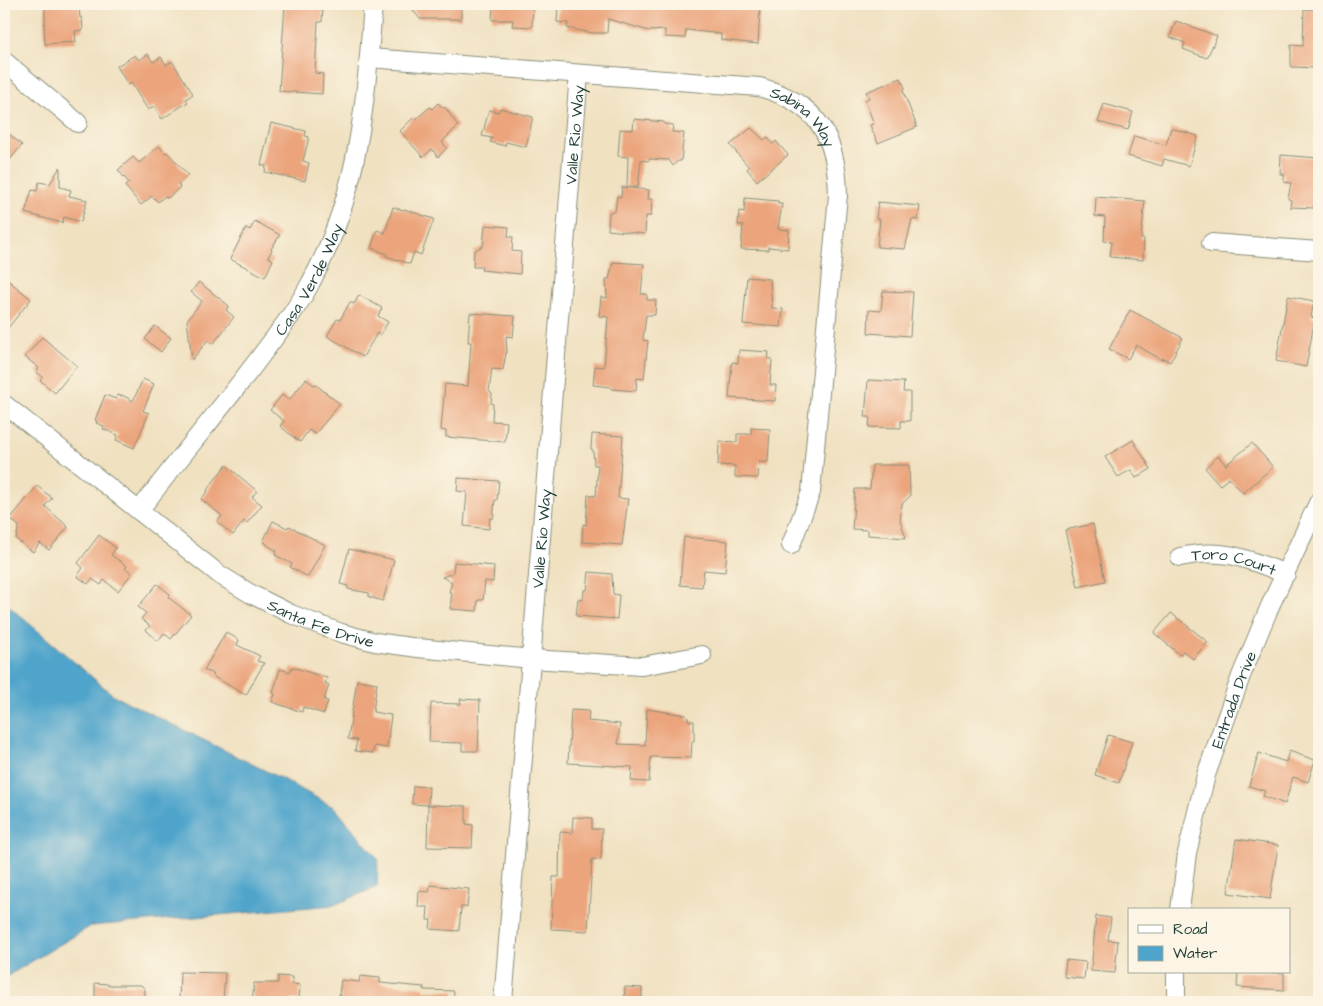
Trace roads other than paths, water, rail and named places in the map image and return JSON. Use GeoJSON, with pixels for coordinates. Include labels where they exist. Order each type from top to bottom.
{"type":"FeatureCollection","features":[{"type":"Feature","properties":{"kind":"street","name":"Casa Verde Way"},"geometry":{"type":"LineString","coordinates":[[139,512],[170,469],[290,318],[311,282],[329,244],[348,191],[361,134],[373,4]]}},
{"type":"Feature","properties":{"kind":"street","name":"Sabina Way"},"geometry":{"type":"LineString","coordinates":[[369,58],[759,87],[778,92],[795,100],[809,112],[823,130],[833,150],[837,171],[838,195],[811,492],[791,546]]}},
{"type":"Feature","properties":{"kind":"street"},"geometry":{"type":"LineString","coordinates":[[4,61],[78,123]]}},
{"type":"Feature","properties":{"kind":"street","name":"Valle Rio Way"},"geometry":{"type":"LineString","coordinates":[[503,1002],[579,74]]}},
{"type":"Feature","properties":{"kind":"street"},"geometry":{"type":"LineString","coordinates":[[1211,242],[1319,251]]}},
{"type":"Feature","properties":{"kind":"street","name":"Santa Fe Drive"},"geometry":{"type":"LineString","coordinates":[[4,404],[220,575],[251,594],[291,614],[341,633],[375,642],[418,648],[532,659],[642,666],[702,655]]}},
{"type":"Feature","properties":{"kind":"street","name":"Entrada Drive"},"geometry":{"type":"LineString","coordinates":[[1180,908],[1187,853],[1206,775],[1241,676],[1270,606],[1319,501]]}},
{"type":"Feature","properties":{"kind":"street","name":"Toro Court"},"geometry":{"type":"LineString","coordinates":[[1180,558],[1192,554],[1216,553],[1241,556],[1286,574]]}},
{"type":"Feature","properties":{"kind":"street"},"geometry":{"type":"LineString","coordinates":[[1176,974],[1176,1002]]}},
{"type":"Feature","properties":{"kind":"water"},"geometry":{"type":"Polygon","coordinates":[[[4,602],[113,695],[284,780],[335,808],[378,859],[377,887],[334,905],[91,926],[4,978],[4,602]]]}}]}
